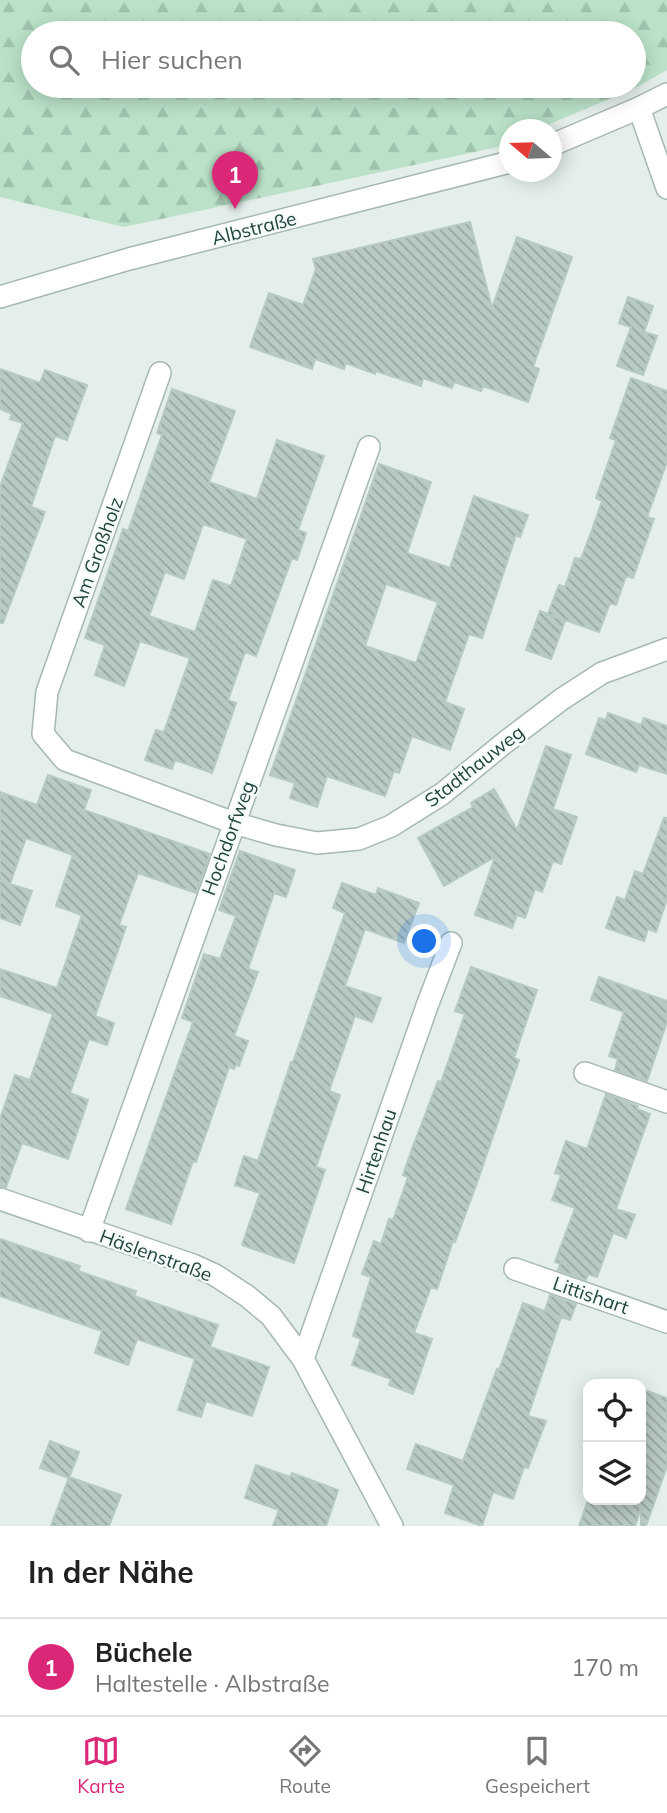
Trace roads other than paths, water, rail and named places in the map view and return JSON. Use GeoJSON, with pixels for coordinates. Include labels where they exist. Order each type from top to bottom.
{"type":"FeatureCollection","features":[{"type":"Feature","properties":{"kind":"street"},"geometry":{"type":"LineString","coordinates":[[562,140],[667,94]]}},
{"type":"Feature","properties":{"kind":"street"},"geometry":{"type":"LineString","coordinates":[[639,108],[667,188]]}},
{"type":"Feature","properties":{"kind":"street","name":"Albstraße"},"geometry":{"type":"LineString","coordinates":[[0,298],[129,259],[499,165]]}},
{"type":"Feature","properties":{"kind":"street","name":"Am Großholz"},"geometry":{"type":"LineString","coordinates":[[43,734],[47,692],[160,373]]}},
{"type":"Feature","properties":{"kind":"street","name":"Hochdorfweg"},"geometry":{"type":"LineString","coordinates":[[89,1231],[369,447]]}},
{"type":"Feature","properties":{"kind":"street","name":"Stadthauweg"},"geometry":{"type":"LineString","coordinates":[[43,734],[65,760],[234,823],[317,843],[359,839],[391,826],[442,794],[513,736],[602,673],[667,649]]}},
{"type":"Feature","properties":{"kind":"street","name":"Hirtenhau"},"geometry":{"type":"LineString","coordinates":[[303,1359],[451,943]]}},
{"type":"Feature","properties":{"kind":"street"},"geometry":{"type":"LineString","coordinates":[[585,1073],[667,1102]]}},
{"type":"Feature","properties":{"kind":"street","name":"Häslenstraße"},"geometry":{"type":"LineString","coordinates":[[0,1199],[192,1265],[215,1275],[271,1316],[303,1359],[392,1526]]}},
{"type":"Feature","properties":{"kind":"street","name":"Littishart"},"geometry":{"type":"LineString","coordinates":[[515,1269],[667,1322]]}},
{"type":"Feature","properties":{"kind":"place","name":"Büchele"},"geometry":{"type":"Point","coordinates":[235,209]}}]}
